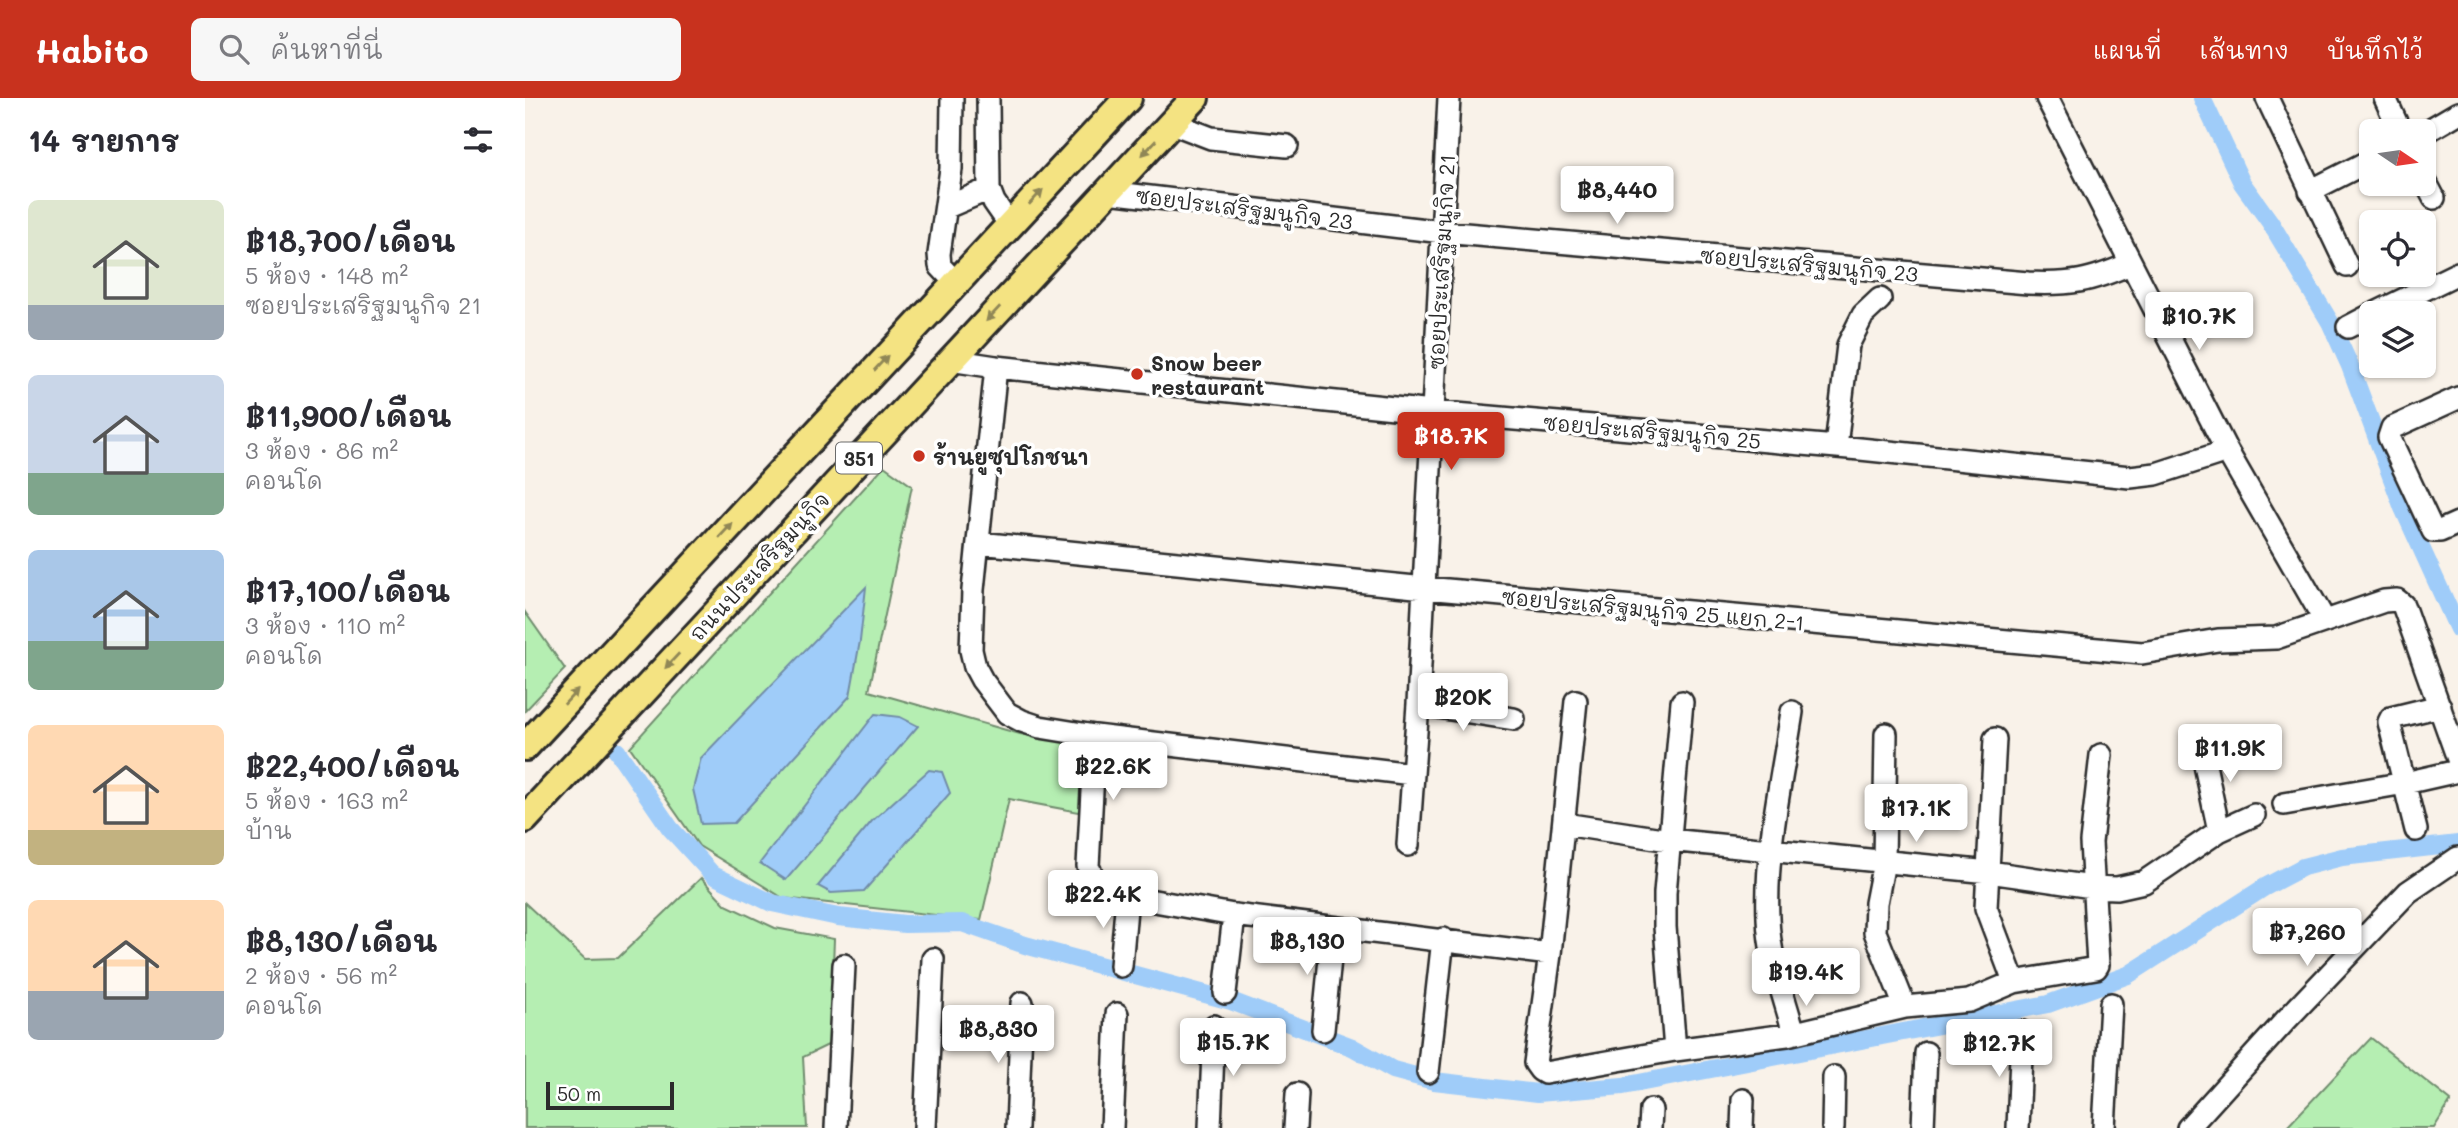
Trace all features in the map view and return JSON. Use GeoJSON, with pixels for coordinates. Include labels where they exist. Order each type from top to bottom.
{"type":"FeatureCollection","features":[{"type":"Feature","properties":{"kind":"main road","name":"351"},"geometry":{"type":"LineString","coordinates":[[525,747],[1128,98]]}},
{"type":"Feature","properties":{"kind":"main road","name":"ถนนประเสริฐมนูกิจ"},"geometry":{"type":"LineString","coordinates":[[525,819],[1195,98]]}},
{"type":"Feature","properties":{"kind":"street"},"geometry":{"type":"LineString","coordinates":[[952,98],[951,169],[939,254],[940,266],[955,284]]}},
{"type":"Feature","properties":{"kind":"street"},"geometry":{"type":"LineString","coordinates":[[988,98],[989,189],[994,202],[1010,225]]}},
{"type":"Feature","properties":{"kind":"street","name":"ซอยประเสริฐมนูกิจ 21"},"geometry":{"type":"LineString","coordinates":[[1408,845],[1419,704],[1449,98]]}},
{"type":"Feature","properties":{"kind":"street"},"geometry":{"type":"LineString","coordinates":[[2047,98],[2227,451],[2325,621]]}},
{"type":"Feature","properties":{"kind":"street"},"geometry":{"type":"LineString","coordinates":[[2267,98],[2347,266]]}},
{"type":"Feature","properties":{"kind":"street"},"geometry":{"type":"LineString","coordinates":[[2385,98],[2395,119]]}},
{"type":"Feature","properties":{"kind":"street"},"geometry":{"type":"LineString","coordinates":[[2436,126],[2458,113]]}},
{"type":"Feature","properties":{"kind":"street"},"geometry":{"type":"LineString","coordinates":[[1171,123],[1211,138],[1287,146]]}},
{"type":"Feature","properties":{"kind":"street"},"geometry":{"type":"LineString","coordinates":[[2310,191],[2359,166]]}},
{"type":"Feature","properties":{"kind":"street"},"geometry":{"type":"LineString","coordinates":[[947,207],[989,189]]}},
{"type":"Feature","properties":{"kind":"street","name":"ซอยประเสริฐมนูกิจ 23"},"geometry":{"type":"LineString","coordinates":[[1108,192],[1443,232],[2063,285],[2099,277],[2130,264]]}},
{"type":"Feature","properties":{"kind":"street"},"geometry":{"type":"LineString","coordinates":[[2400,301],[2458,273]]}},
{"type":"Feature","properties":{"kind":"street"},"geometry":{"type":"LineString","coordinates":[[1836,446],[1848,345],[1863,315],[1879,299]]}},
{"type":"Feature","properties":{"kind":"street"},"geometry":{"type":"LineString","coordinates":[[2348,327],[2359,321]]}},
{"type":"Feature","properties":{"kind":"street","name":"ซอยประเสริฐมนูกิจ 25"},"geometry":{"type":"LineString","coordinates":[[950,360],[1433,412],[1836,446],[2130,477],[2156,474],[2227,451]]}},
{"type":"Feature","properties":{"kind":"street"},"geometry":{"type":"LineString","coordinates":[[996,367],[971,650],[982,680],[1007,713],[1022,721],[1095,736],[1412,774]]}},
{"type":"Feature","properties":{"kind":"street"},"geometry":{"type":"LineString","coordinates":[[2458,398],[2392,428],[2389,437],[2433,531],[2440,531],[2458,523]]}},
{"type":"Feature","properties":{"kind":"street","name":"ซอยประเสริฐมนูกิจ 25 แยก 2-1"},"geometry":{"type":"LineString","coordinates":[[979,543],[1425,588],[2142,653],[2218,640],[2276,638],[2384,601],[2401,601],[2440,706]]}},
{"type":"Feature","properties":{"kind":"street"},"geometry":{"type":"LineString","coordinates":[[1576,701],[1550,954],[1535,1063],[1545,1073],[1675,1050],[1787,1035],[1905,1007],[1969,1001],[2014,982],[2096,968],[2091,842],[2101,755]]}},
{"type":"Feature","properties":{"kind":"street"},"geometry":{"type":"LineString","coordinates":[[1675,1050],[1665,927],[1669,840],[1682,702]]}},
{"type":"Feature","properties":{"kind":"street"},"geometry":{"type":"LineString","coordinates":[[1419,704],[1514,719]]}},
{"type":"Feature","properties":{"kind":"street"},"geometry":{"type":"LineString","coordinates":[[2416,831],[2390,720],[2440,706],[2458,759]]}},
{"type":"Feature","properties":{"kind":"street"},"geometry":{"type":"LineString","coordinates":[[1792,712],[1771,850],[1768,919],[1773,954],[1794,1033]]}},
{"type":"Feature","properties":{"kind":"street"},"geometry":{"type":"LineString","coordinates":[[1886,734],[1884,862],[1875,903],[1875,932],[1905,1007]]}},
{"type":"Feature","properties":{"kind":"street"},"geometry":{"type":"LineString","coordinates":[[1095,736],[1088,866],[1097,886],[1109,893],[1234,915],[1550,954]]}},
{"type":"Feature","properties":{"kind":"street"},"geometry":{"type":"LineString","coordinates":[[1995,739],[1986,908],[2014,982]]}},
{"type":"Feature","properties":{"kind":"street"},"geometry":{"type":"LineString","coordinates":[[2201,746],[2219,831]]}},
{"type":"Feature","properties":{"kind":"street"},"geometry":{"type":"LineString","coordinates":[[2284,804],[2458,771]]}},
{"type":"Feature","properties":{"kind":"street"},"geometry":{"type":"LineString","coordinates":[[1564,824],[1669,840],[1989,872],[2092,887],[2117,888],[2144,882],[2219,831],[2254,815]]}},
{"type":"Feature","properties":{"kind":"street"},"geometry":{"type":"LineString","coordinates":[[2188,1128],[2408,892],[2458,858]]}},
{"type":"Feature","properties":{"kind":"street"},"geometry":{"type":"LineString","coordinates":[[1121,966],[1127,897]]}},
{"type":"Feature","properties":{"kind":"street"},"geometry":{"type":"LineString","coordinates":[[1225,993],[1234,915]]}},
{"type":"Feature","properties":{"kind":"street"},"geometry":{"type":"LineString","coordinates":[[1323,1030],[1333,928]]}},
{"type":"Feature","properties":{"kind":"street"},"geometry":{"type":"LineString","coordinates":[[1428,1072],[1443,939]]}},
{"type":"Feature","properties":{"kind":"street"},"geometry":{"type":"LineString","coordinates":[[925,1128],[933,959]]}},
{"type":"Feature","properties":{"kind":"street"},"geometry":{"type":"LineString","coordinates":[[836,1128],[844,965]]}},
{"type":"Feature","properties":{"kind":"street"},"geometry":{"type":"LineString","coordinates":[[1017,1128],[1022,1003]]}},
{"type":"Feature","properties":{"kind":"street"},"geometry":{"type":"LineString","coordinates":[[2105,1128],[2111,1004]]}},
{"type":"Feature","properties":{"kind":"street"},"geometry":{"type":"LineString","coordinates":[[1112,1128],[1117,1014]]}},
{"type":"Feature","properties":{"kind":"street"},"geometry":{"type":"LineString","coordinates":[[1210,1128],[1214,1026]]}},
{"type":"Feature","properties":{"kind":"street"},"geometry":{"type":"LineString","coordinates":[[2018,1128],[2022,1032]]}},
{"type":"Feature","properties":{"kind":"street"},"geometry":{"type":"LineString","coordinates":[[1923,1128],[1926,1053]]}},
{"type":"Feature","properties":{"kind":"street"},"geometry":{"type":"LineString","coordinates":[[1833,1128],[1835,1077]]}},
{"type":"Feature","properties":{"kind":"street"},"geometry":{"type":"LineString","coordinates":[[1295,1128],[1297,1094]]}},
{"type":"Feature","properties":{"kind":"street"},"geometry":{"type":"LineString","coordinates":[[1742,1128],[1743,1100]]}},
{"type":"Feature","properties":{"kind":"green space"},"geometry":{"type":"Polygon","coordinates":[[[884,466],[912,486],[869,691],[1020,734],[1107,748],[1100,816],[1009,799],[981,920],[783,898],[699,846],[630,747],[884,466]]]}},
{"type":"Feature","properties":{"kind":"green space"},"geometry":{"type":"Polygon","coordinates":[[[525,612],[565,669],[525,711],[525,612]]]}},
{"type":"Feature","properties":{"kind":"green space"},"geometry":{"type":"Polygon","coordinates":[[[701,878],[726,905],[775,928],[834,939],[830,1044],[803,1057],[807,1128],[525,1128],[525,903],[585,959],[618,958],[701,878]]]}},
{"type":"Feature","properties":{"kind":"green space"},"geometry":{"type":"Polygon","coordinates":[[[2371,1038],[2451,1101],[2434,1128],[2286,1128],[2371,1038]]]}},
{"type":"Feature","properties":{"kind":"water"},"geometry":{"type":"Polygon","coordinates":[[[866,587],[850,696],[734,823],[701,824],[693,789],[701,758],[866,587]]]}},
{"type":"Feature","properties":{"kind":"water"},"geometry":{"type":"Polygon","coordinates":[[[875,714],[900,717],[918,726],[786,880],[760,863],[875,714]]]}},
{"type":"Feature","properties":{"kind":"water"},"geometry":{"type":"Polygon","coordinates":[[[929,770],[942,772],[950,793],[864,891],[831,893],[818,886],[872,821],[929,770]]]}},
{"type":"Feature","properties":{"kind":"waterway"},"geometry":{"type":"LineString","coordinates":[[2202,98],[2242,183],[2270,222],[2330,322],[2350,366],[2403,508],[2458,629]]}},
{"type":"Feature","properties":{"kind":"waterway"},"geometry":{"type":"LineString","coordinates":[[617,751],[670,828],[713,875],[772,903],[838,917],[905,924],[962,923],[1025,945],[1231,1001],[1352,1047],[1393,1070],[1434,1081],[1538,1093],[1623,1086],[2048,1004],[2128,975],[2265,887],[2303,867],[2342,857],[2458,844]]}},
{"type":"Feature","properties":{"kind":"place","name":"Snow beer restaurant"},"geometry":{"type":"Point","coordinates":[1137,374]}},
{"type":"Feature","properties":{"kind":"place","name":"ร้านยูซุปโภชนา"},"geometry":{"type":"Point","coordinates":[919,456]}}]}
